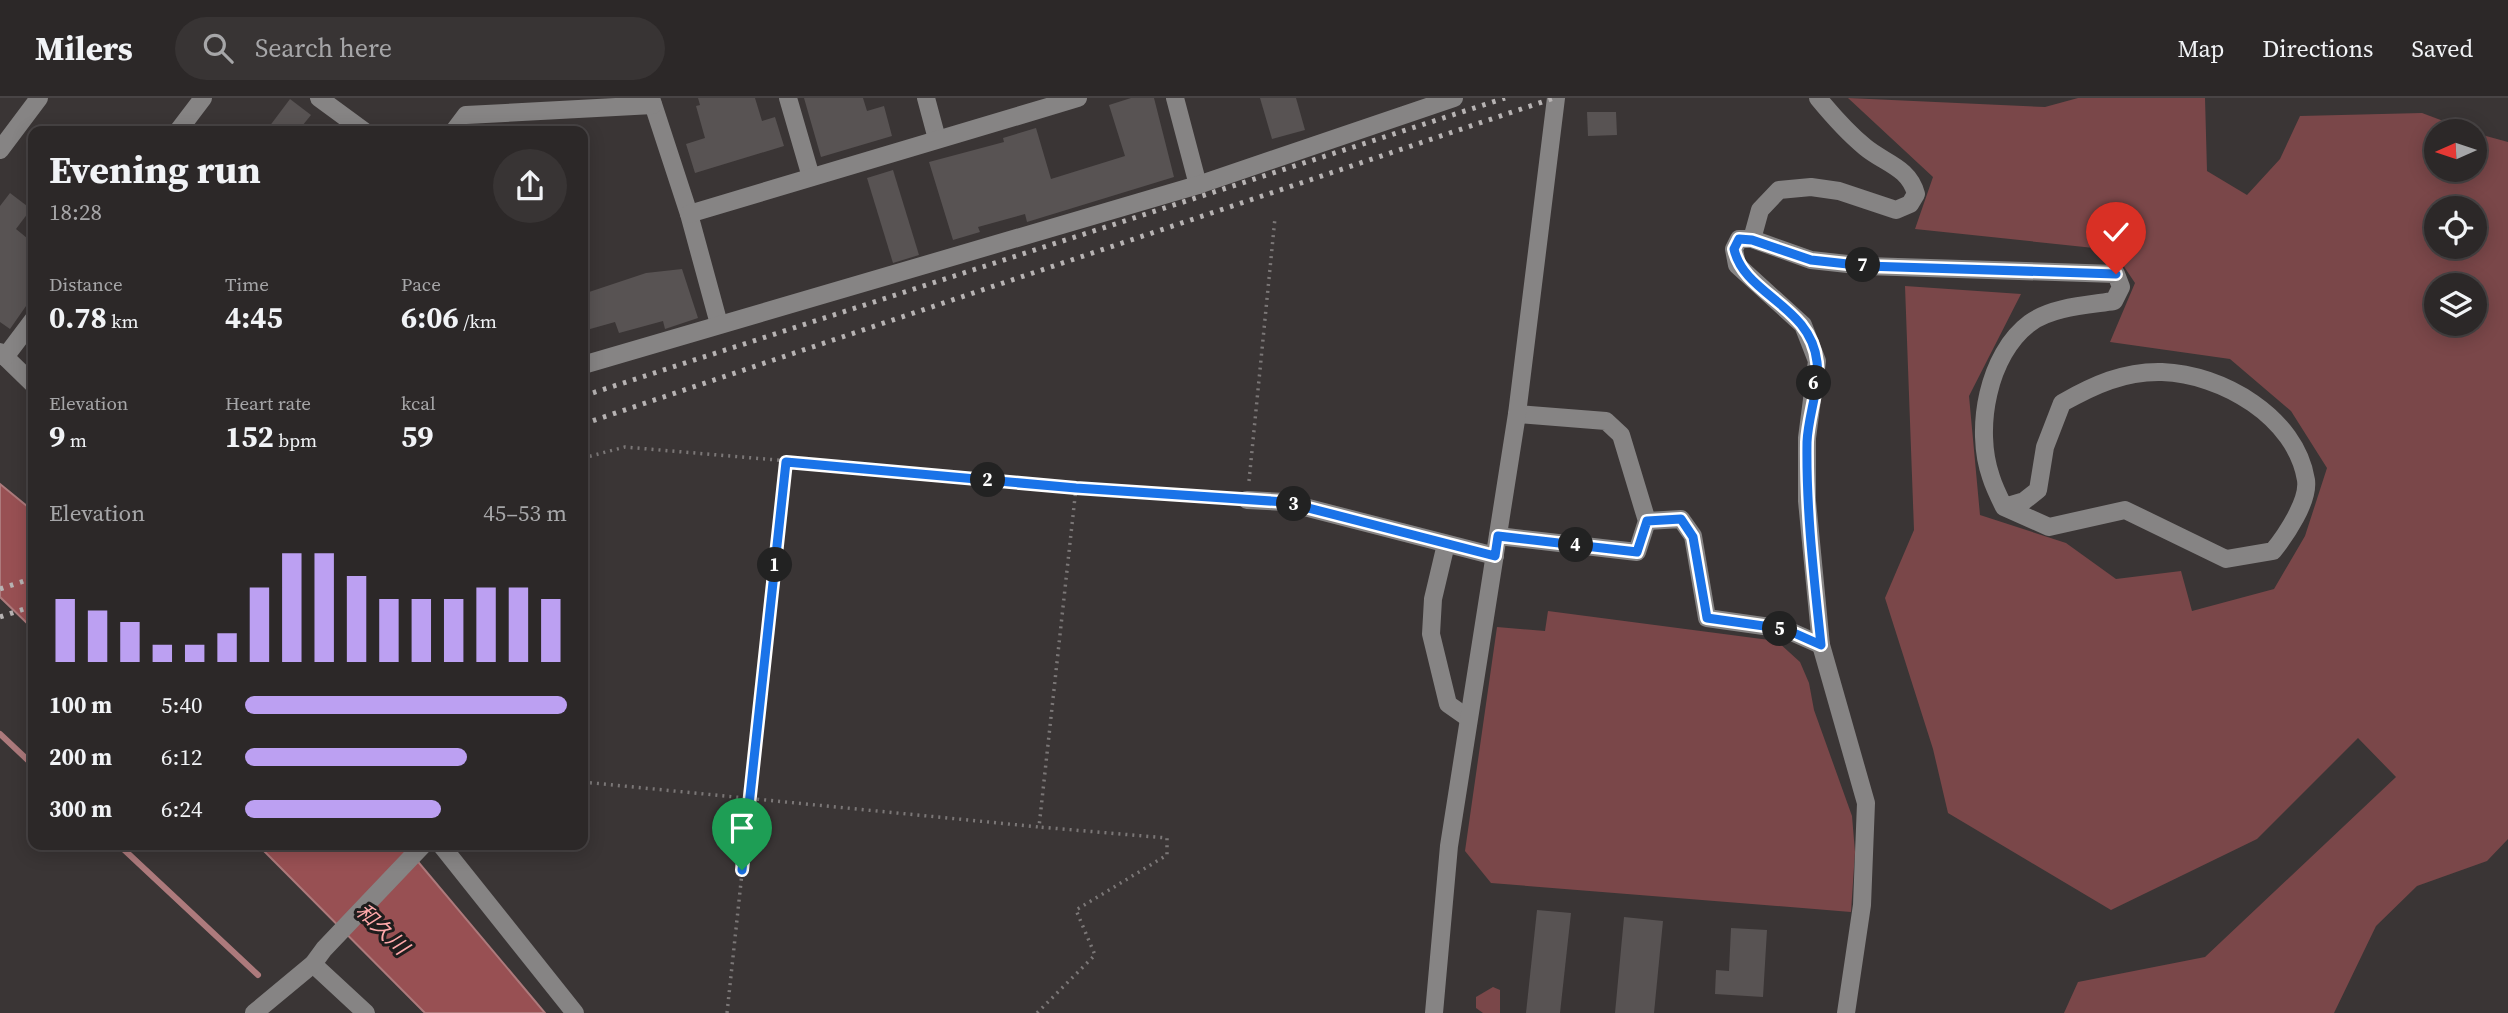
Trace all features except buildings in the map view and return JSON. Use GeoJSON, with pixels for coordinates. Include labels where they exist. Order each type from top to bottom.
{"type":"FeatureCollection","features":[{"type":"Feature","properties":{"kind":"street"},"geometry":{"type":"LineString","coordinates":[[0,150],[39,98]]}},
{"type":"Feature","properties":{"kind":"street"},"geometry":{"type":"LineString","coordinates":[[182,126],[203,98]]}},
{"type":"Feature","properties":{"kind":"street"},"geometry":{"type":"LineString","coordinates":[[320,98],[341,125]]}},
{"type":"Feature","properties":{"kind":"street"},"geometry":{"type":"LineString","coordinates":[[788,98],[811,177]]}},
{"type":"Feature","properties":{"kind":"street"},"geometry":{"type":"LineString","coordinates":[[926,98],[937,139]]}},
{"type":"Feature","properties":{"kind":"street"},"geometry":{"type":"LineString","coordinates":[[690,214],[1078,98]]}},
{"type":"Feature","properties":{"kind":"street"},"geometry":{"type":"LineString","coordinates":[[1175,98],[1198,185]]}},
{"type":"Feature","properties":{"kind":"street"},"geometry":{"type":"LineString","coordinates":[[588,363],[1198,185],[1454,98]]}},
{"type":"Feature","properties":{"kind":"street"},"geometry":{"type":"LineString","coordinates":[[1434,1013],[1448,846],[1517,414],[1556,98]]}},
{"type":"Feature","properties":{"kind":"street"},"geometry":{"type":"LineString","coordinates":[[1752,240],[1760,210],[1779,190],[1811,187],[1839,191],[1896,210],[1910,204],[1916,194],[1914,184],[1902,169],[1866,148],[1818,98]]}},
{"type":"Feature","properties":{"kind":"street"},"geometry":{"type":"LineString","coordinates":[[466,115],[652,101],[690,214],[719,324]]}},
{"type":"Feature","properties":{"kind":"street"},"geometry":{"type":"LineString","coordinates":[[1846,1013],[1862,905],[1867,803],[1821,645],[1807,501],[1807,438],[1817,361],[1803,325],[1737,265],[1734,249],[1739,239],[1752,240],[1811,260],[1866,266],[2116,274],[2121,288],[2114,301],[2068,309],[2031,322],[1999,355],[1987,394],[1985,433],[1990,475],[2004,507],[2049,527],[2125,510],[2225,559],[2273,551],[2294,524],[2307,481],[2285,428],[2249,401],[2197,376],[2161,372],[2107,378],[2062,403],[2045,447],[2038,490],[2024,501],[2004,507]]}},
{"type":"Feature","properties":{"kind":"street"},"geometry":{"type":"LineString","coordinates":[[28,325],[2,354],[28,379]]}},
{"type":"Feature","properties":{"kind":"street"},"geometry":{"type":"LineString","coordinates":[[1498,536],[1637,552],[1647,521],[1621,435],[1606,421],[1517,414]]}},
{"type":"Feature","properties":{"kind":"street"},"geometry":{"type":"LineString","coordinates":[[1247,500],[1285,502],[1495,556]]}},
{"type":"Feature","properties":{"kind":"street"},"geometry":{"type":"LineString","coordinates":[[1647,521],[1681,519],[1693,537],[1707,618],[1785,629],[1821,645]]}},
{"type":"Feature","properties":{"kind":"street"},"geometry":{"type":"LineString","coordinates":[[1446,544],[1433,599],[1431,634],[1448,704],[1468,718]]}},
{"type":"Feature","properties":{"kind":"street"},"geometry":{"type":"LineString","coordinates":[[254,1013],[313,964],[324,948],[419,850]]}},
{"type":"Feature","properties":{"kind":"street"},"geometry":{"type":"LineString","coordinates":[[445,850],[575,1013]]}},
{"type":"Feature","properties":{"kind":"street"},"geometry":{"type":"LineString","coordinates":[[313,964],[366,1013]]}},
{"type":"Feature","properties":{"kind":"path"},"geometry":{"type":"LineString","coordinates":[[588,457],[625,447],[1076,488],[1247,500],[1275,218]]}},
{"type":"Feature","properties":{"kind":"path"},"geometry":{"type":"LineString","coordinates":[[727,1013],[786,462]]}},
{"type":"Feature","properties":{"kind":"path"},"geometry":{"type":"LineString","coordinates":[[1039,827],[1076,488]]}},
{"type":"Feature","properties":{"kind":"path"},"geometry":{"type":"LineString","coordinates":[[588,782],[1167,838],[1167,855],[1076,910],[1095,955],[1037,1013]]}},
{"type":"Feature","properties":{"kind":"shaded area"},"geometry":{"type":"Polygon","coordinates":[[[1848,98],[2045,107],[2078,98],[2205,98],[2207,171],[2247,195],[2280,159],[2300,116],[2422,113],[2438,119],[2424,119],[2424,182],[2487,182],[2487,136],[2508,142],[2508,839],[2487,861],[2417,886],[2376,926],[2334,1013],[2064,1013],[2078,982],[2205,957],[2396,777],[2358,738],[2257,839],[2111,910],[1948,813],[1933,749],[1885,598],[1914,530],[1905,286],[2021,294],[1969,396],[1980,515],[2066,543],[2116,579],[2181,571],[2192,611],[2274,589],[2305,536],[2327,468],[2291,411],[2230,359],[2110,342],[2135,283],[2113,250],[1915,229],[1933,177],[1848,98]]]}},
{"type":"Feature","properties":{"kind":"shaded area"},"geometry":{"type":"Polygon","coordinates":[[[1548,611],[1777,641],[1800,662],[1852,816],[1855,852],[1851,912],[1491,883],[1465,851],[1497,627],[1545,631],[1548,611]]]}},
{"type":"Feature","properties":{"kind":"shaded area"},"geometry":{"type":"Polygon","coordinates":[[[1493,987],[1500,990],[1500,1013],[1483,1013],[1476,1008],[1476,997],[1493,987]]]}},
{"type":"Feature","properties":{"kind":"water"},"geometry":{"type":"Polygon","coordinates":[[[0,484],[28,507],[28,624],[0,597],[0,484]]]}},
{"type":"Feature","properties":{"kind":"water","name":"和久川"},"geometry":{"type":"Polygon","coordinates":[[[263,850],[408,850],[545,1013],[425,1013],[263,850]]]}},
{"type":"Feature","properties":{"kind":"waterway"},"geometry":{"type":"LineString","coordinates":[[0,734],[28,760]]}},
{"type":"Feature","properties":{"kind":"waterway"},"geometry":{"type":"LineString","coordinates":[[124,850],[258,975]]}},
{"type":"Feature","properties":{"kind":"railway"},"geometry":{"type":"LineString","coordinates":[[588,394],[1505,98]]}},
{"type":"Feature","properties":{"kind":"railway"},"geometry":{"type":"LineString","coordinates":[[588,422],[1554,98]]}},
{"type":"Feature","properties":{"kind":"railway"},"geometry":{"type":"LineString","coordinates":[[0,589],[28,580]]}},
{"type":"Feature","properties":{"kind":"railway"},"geometry":{"type":"LineString","coordinates":[[0,617],[28,608]]}},
{"type":"Feature","properties":{"kind":"route"},"geometry":{"type":"LineString","coordinates":[[742,870],[786,462],[1076,488],[1285,502],[1495,556],[1498,536],[1637,552],[1647,521],[1681,519],[1693,537],[1707,618],[1785,629],[1821,645],[1807,501],[1807,438],[1817,361],[1803,325],[1737,265],[1734,249],[1739,239],[1752,240],[1811,260],[1866,266],[2116,274]]}}]}
